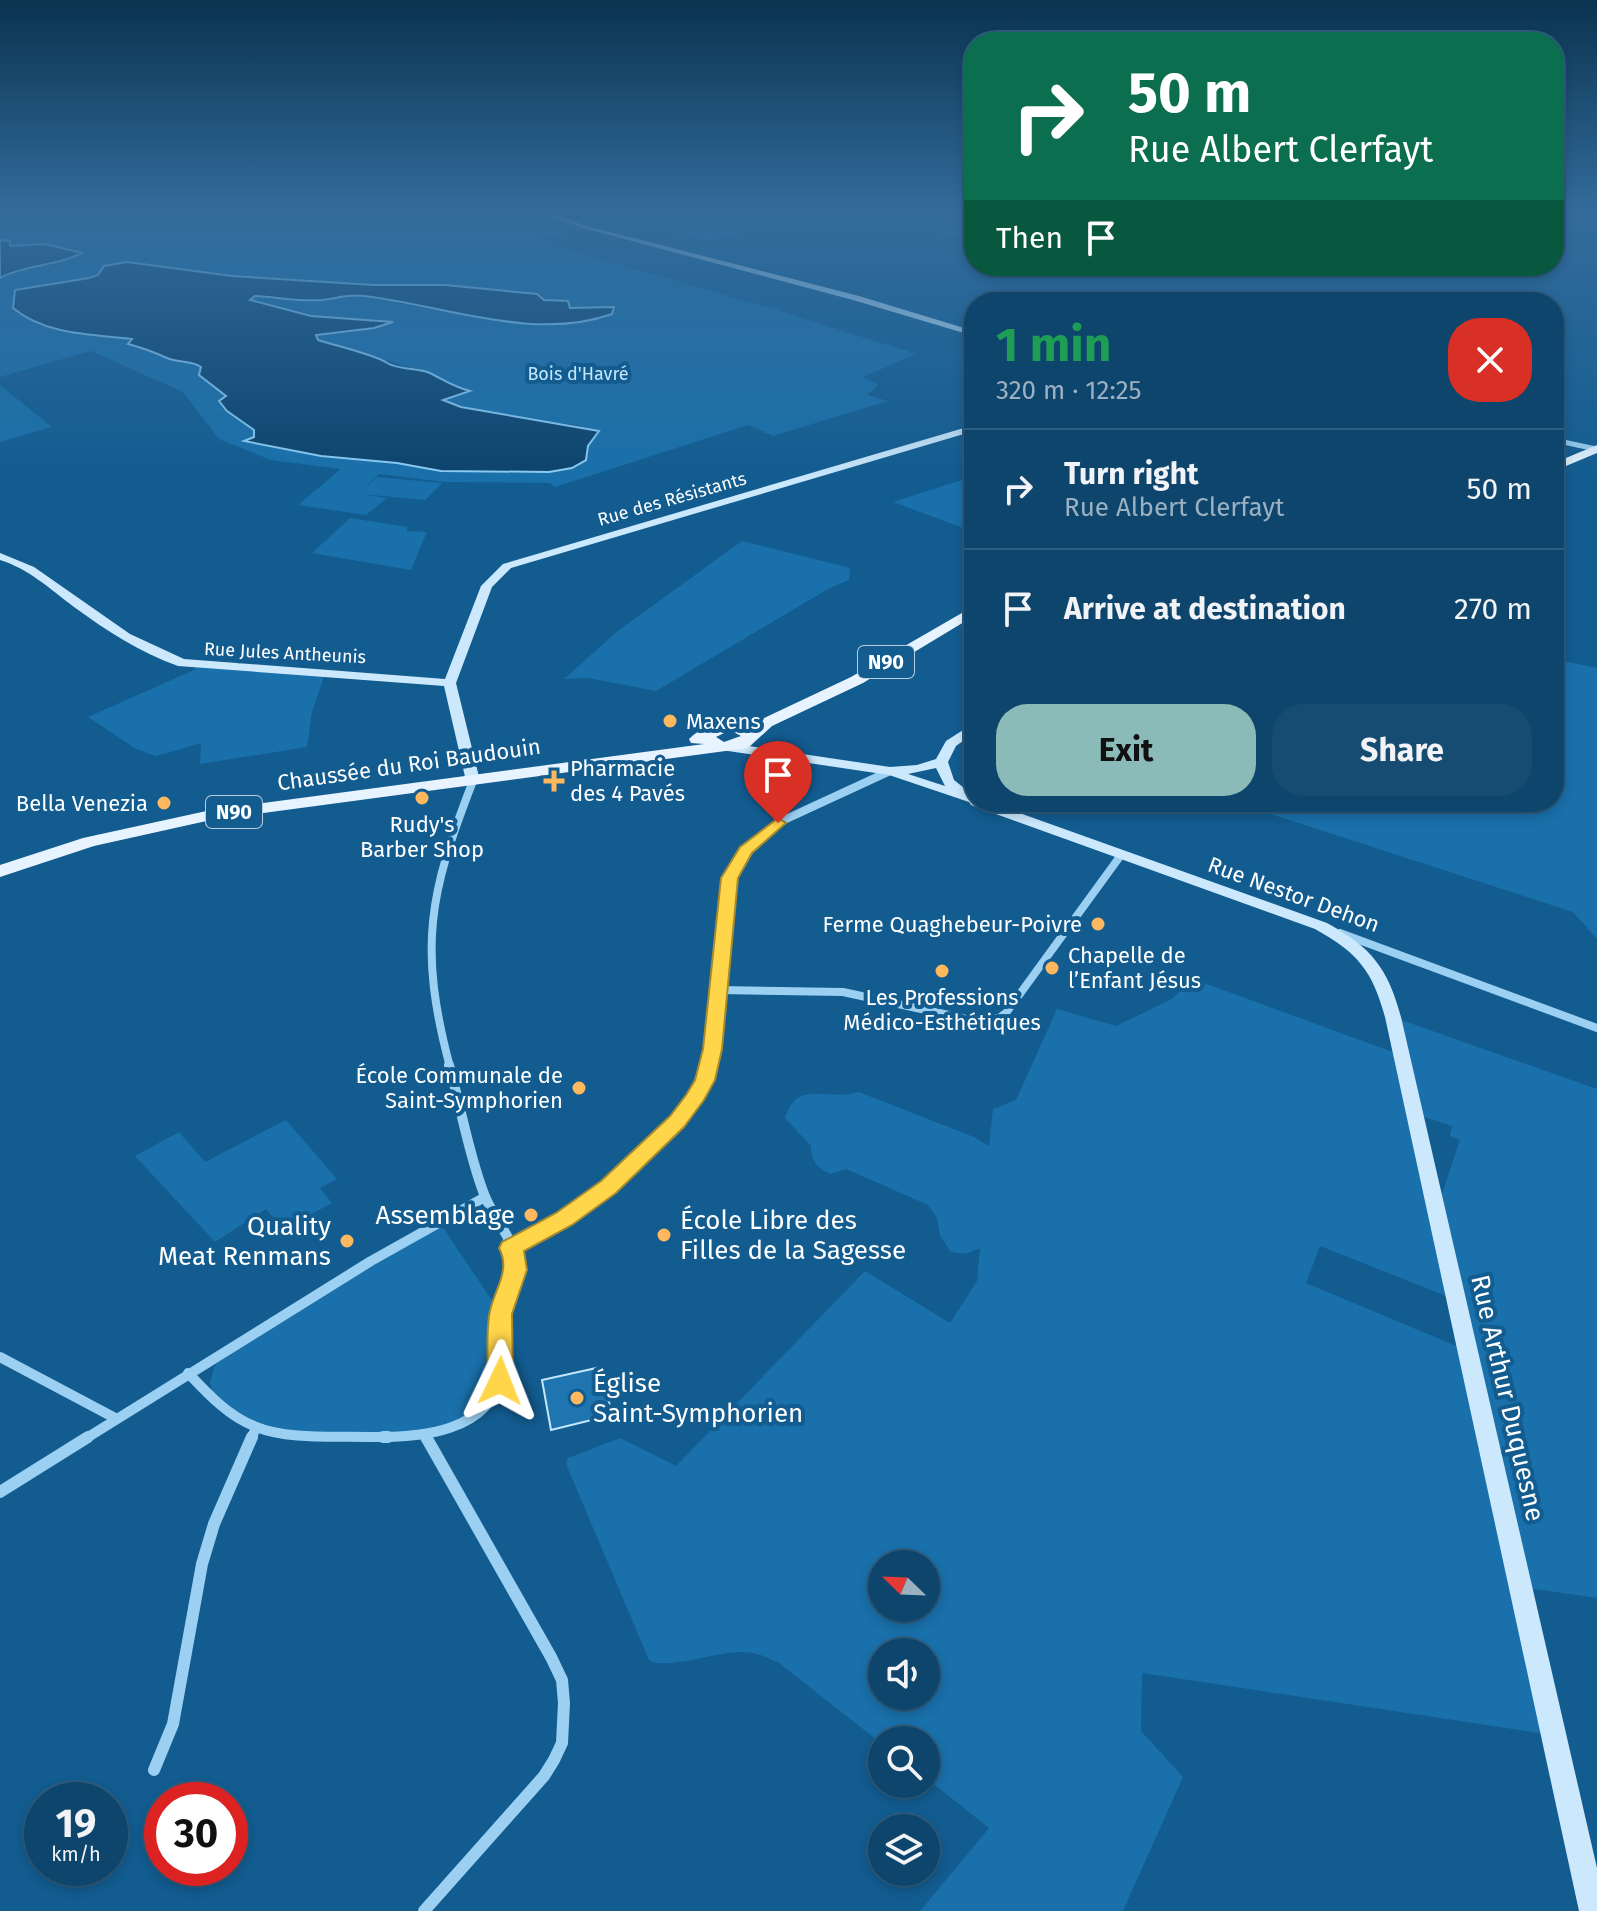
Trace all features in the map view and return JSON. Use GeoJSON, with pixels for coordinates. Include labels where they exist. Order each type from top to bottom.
{"type":"FeatureCollection","features":[{"type":"Feature","properties":{"kind":"main road"},"geometry":{"type":"LineString","coordinates":[[1564,463],[1597,449]]}},
{"type":"Feature","properties":{"kind":"main road","name":"N90"},"geometry":{"type":"LineString","coordinates":[[749,736],[794,709],[857,680],[964,616]]}},
{"type":"Feature","properties":{"kind":"main road","name":"N90"},"geometry":{"type":"LineString","coordinates":[[727,725],[794,709]]}},
{"type":"Feature","properties":{"kind":"main road"},"geometry":{"type":"LineString","coordinates":[[727,725],[742,728],[749,736],[742,744],[718,742],[727,725]]}},
{"type":"Feature","properties":{"kind":"main road","name":"Chaussée du Roi Baudouin"},"geometry":{"type":"LineString","coordinates":[[0,871],[89,842],[168,823],[322,799],[473,781],[718,742]]}},
{"type":"Feature","properties":{"kind":"street"},"geometry":{"type":"LineString","coordinates":[[873,303],[964,331]]}},
{"type":"Feature","properties":{"kind":"street","name":"Rue des Résistants"},"geometry":{"type":"LineString","coordinates":[[450,683],[487,586],[507,566],[964,431]]}},
{"type":"Feature","properties":{"kind":"street"},"geometry":{"type":"LineString","coordinates":[[1564,442],[1597,449]]}},
{"type":"Feature","properties":{"kind":"street"},"geometry":{"type":"LineString","coordinates":[[1564,444],[1568,443]]}},
{"type":"Feature","properties":{"kind":"street","name":"Rue Jules Antheunis"},"geometry":{"type":"LineString","coordinates":[[0,556],[30,567],[122,635],[159,655],[182,663],[209,668],[450,683]]}},
{"type":"Feature","properties":{"kind":"street"},"geometry":{"type":"LineString","coordinates":[[188,1373],[228,1411],[256,1428],[371,1438],[424,1434],[472,1419],[487,1411],[494,1400],[503,1368],[501,1314],[515,1270],[515,1255],[485,1197],[439,1021],[429,949],[446,858],[473,781],[450,683]]}},
{"type":"Feature","properties":{"kind":"street"},"geometry":{"type":"LineString","coordinates":[[964,734],[951,744],[941,762],[948,782],[964,794]]}},
{"type":"Feature","properties":{"kind":"street","name":"Rue Nestor Dehon"},"geometry":{"type":"LineString","coordinates":[[749,736],[772,753]]}},
{"type":"Feature","properties":{"kind":"street","name":"Rue Nestor Dehon"},"geometry":{"type":"LineString","coordinates":[[718,742],[890,771],[918,769],[941,762]]}},
{"type":"Feature","properties":{"kind":"street"},"geometry":{"type":"LineString","coordinates":[[510,1248],[564,1219],[609,1187],[685,1113],[705,1080],[720,990],[730,878],[746,850],[767,830],[796,813],[890,771]]}},
{"type":"Feature","properties":{"kind":"street","name":"Rue Nestor Dehon"},"geometry":{"type":"LineString","coordinates":[[890,771],[964,797]]}},
{"type":"Feature","properties":{"kind":"street","name":"Rue Nestor Dehon"},"geometry":{"type":"LineString","coordinates":[[1005,812],[1597,1028]]}},
{"type":"Feature","properties":{"kind":"street"},"geometry":{"type":"LineString","coordinates":[[720,990],[833,991],[976,1021],[999,1018],[1006,1013],[1121,855]]}},
{"type":"Feature","properties":{"kind":"street","name":"Rue Arthur Duquesne"},"geometry":{"type":"LineString","coordinates":[[1321,926],[1346,939],[1370,959],[1380,972],[1389,997],[1593,1911]]}},
{"type":"Feature","properties":{"kind":"street"},"geometry":{"type":"LineString","coordinates":[[0,1492],[371,1261],[485,1197]]}},
{"type":"Feature","properties":{"kind":"street"},"geometry":{"type":"LineString","coordinates":[[0,1357],[115,1418]]}},
{"type":"Feature","properties":{"kind":"street"},"geometry":{"type":"LineString","coordinates":[[154,1770],[173,1724],[202,1564],[214,1524],[256,1428]]}},
{"type":"Feature","properties":{"kind":"street"},"geometry":{"type":"LineString","coordinates":[[424,1434],[551,1657],[562,1680],[565,1723],[562,1743],[544,1776],[424,1911]]}},
{"type":"Feature","properties":{"kind":"green space","name":"Bois d'Havré"},"geometry":{"type":"Polygon","coordinates":[[[0,303],[31,303],[67,332],[133,339],[129,344],[201,367],[199,375],[226,397],[242,423],[254,430],[254,437],[246,442],[321,456],[397,463],[441,471],[549,472],[579,466],[589,454],[587,446],[599,431],[577,425],[505,417],[441,400],[468,391],[428,373],[318,340],[316,334],[374,328],[348,318],[311,316],[258,303],[397,303],[473,317],[565,323],[613,307],[569,308],[568,303],[753,303],[916,354],[863,377],[878,385],[867,395],[888,401],[773,436],[748,425],[555,487],[550,483],[445,482],[379,474],[358,494],[377,477],[442,483],[425,500],[361,494],[387,498],[366,515],[298,505],[341,469],[271,460],[219,439],[183,392],[91,351],[0,377],[0,303]]]}},
{"type":"Feature","properties":{"kind":"green space"},"geometry":{"type":"Polygon","coordinates":[[[0,385],[52,427],[0,442],[0,385]]]}},
{"type":"Feature","properties":{"kind":"green space"},"geometry":{"type":"Polygon","coordinates":[[[964,479],[964,528],[893,502],[964,479]]]}},
{"type":"Feature","properties":{"kind":"green space"},"geometry":{"type":"Polygon","coordinates":[[[350,518],[408,527],[406,531],[427,532],[411,570],[312,553],[350,518]]]}},
{"type":"Feature","properties":{"kind":"green space"},"geometry":{"type":"Polygon","coordinates":[[[742,541],[850,568],[849,580],[828,589],[656,691],[588,678],[564,679],[619,630],[742,541]]]}},
{"type":"Feature","properties":{"kind":"green space"},"geometry":{"type":"Polygon","coordinates":[[[1564,661],[1597,668],[1597,939],[1573,912],[1265,812],[1564,812],[1564,661]]]}},
{"type":"Feature","properties":{"kind":"green space"},"geometry":{"type":"Polygon","coordinates":[[[196,666],[325,674],[312,712],[307,747],[200,764],[201,743],[156,756],[136,749],[88,717],[194,670],[196,666]]]}},
{"type":"Feature","properties":{"kind":"green space"},"geometry":{"type":"Polygon","coordinates":[[[1193,979],[1401,1055],[1393,1017],[1597,1089],[1597,1598],[1521,1587],[1553,1735],[1142,1673],[1141,1731],[1183,1777],[1123,1911],[920,1911],[989,1828],[940,1789],[940,1726],[868,1726],[868,1733],[779,1663],[757,1654],[733,1653],[666,1663],[649,1660],[566,1464],[568,1458],[620,1438],[676,1466],[865,1271],[950,1323],[977,1281],[980,1248],[966,1254],[951,1252],[940,1236],[937,1218],[928,1205],[846,1169],[831,1174],[819,1166],[812,1156],[811,1146],[785,1118],[797,1098],[859,1092],[974,1137],[989,1146],[993,1109],[1016,1100],[1057,1009],[1116,1026],[1172,999],[1193,979]],[[1415,1114],[1441,1197],[1460,1140],[1450,1136],[1452,1126],[1415,1114]],[[1320,1246],[1306,1283],[1466,1350],[1456,1300],[1320,1246]]]}},
{"type":"Feature","properties":{"kind":"green space"},"geometry":{"type":"Polygon","coordinates":[[[286,1120],[337,1179],[320,1188],[332,1203],[284,1229],[266,1209],[215,1242],[135,1156],[179,1132],[205,1162],[286,1120]]]}},
{"type":"Feature","properties":{"kind":"green space"},"geometry":{"type":"Polygon","coordinates":[[[440,1223],[501,1314],[503,1368],[494,1400],[454,1426],[371,1438],[256,1428],[215,1400],[210,1383],[224,1351],[440,1223]]]}},
{"type":"Feature","properties":{"kind":"shaded area"},"geometry":{"type":"Polygon","coordinates":[[[14,303],[262,303],[311,316],[393,322],[374,328],[316,335],[318,340],[397,367],[430,373],[470,391],[443,400],[461,407],[599,431],[588,446],[586,460],[572,468],[549,472],[441,471],[397,463],[321,456],[244,441],[254,437],[254,430],[227,411],[219,401],[226,396],[199,375],[201,367],[128,344],[132,339],[85,334],[40,324],[13,308],[14,303]]]}},
{"type":"Feature","properties":{"kind":"shaded area"},"geometry":{"type":"Polygon","coordinates":[[[405,303],[569,303],[570,308],[614,307],[612,314],[582,322],[551,324],[488,319],[405,303]]]}},
{"type":"Feature","properties":{"kind":"building","name":"Église Saint-Symphorien"},"geometry":{"type":"Polygon","coordinates":[[[601,1367],[612,1415],[551,1430],[542,1380],[601,1367]]]}},
{"type":"Feature","properties":{"kind":"place","name":"Maxens"},"geometry":{"type":"Point","coordinates":[670,721]}},
{"type":"Feature","properties":{"kind":"place","name":"Pharmacie des 4 Pavés"},"geometry":{"type":"Point","coordinates":[554,781]}},
{"type":"Feature","properties":{"kind":"place","name":"Rudy's Barber Shop"},"geometry":{"type":"Point","coordinates":[422,798]}},
{"type":"Feature","properties":{"kind":"place","name":"Bella Venezia"},"geometry":{"type":"Point","coordinates":[164,803]}},
{"type":"Feature","properties":{"kind":"place","name":"Ferme Quaghebeur-Poivre"},"geometry":{"type":"Point","coordinates":[1098,924]}},
{"type":"Feature","properties":{"kind":"place","name":"Chapelle de l’Enfant Jésus"},"geometry":{"type":"Point","coordinates":[1052,968]}},
{"type":"Feature","properties":{"kind":"place","name":"Les Professions Médico-Esthétiques"},"geometry":{"type":"Point","coordinates":[942,971]}},
{"type":"Feature","properties":{"kind":"place","name":"École Communale de Saint-Symphorien"},"geometry":{"type":"Point","coordinates":[579,1088]}},
{"type":"Feature","properties":{"kind":"place","name":"Assemblage"},"geometry":{"type":"Point","coordinates":[531,1215]}},
{"type":"Feature","properties":{"kind":"place","name":"École Libre des Filles de la Sagesse"},"geometry":{"type":"Point","coordinates":[664,1235]}},
{"type":"Feature","properties":{"kind":"place","name":"Quality Meat Renmans"},"geometry":{"type":"Point","coordinates":[347,1241]}},
{"type":"Feature","properties":{"kind":"place","name":"Église Saint-Symphorien"},"geometry":{"type":"Point","coordinates":[577,1398]}},
{"type":"Feature","properties":{"kind":"route"},"geometry":{"type":"LineString","coordinates":[[500,1381],[503,1368],[501,1314],[515,1270],[515,1255],[510,1248],[564,1219],[609,1187],[677,1122],[694,1100],[705,1080],[712,1049],[720,990],[725,911],[733,867],[758,837],[778,823]]}}]}
